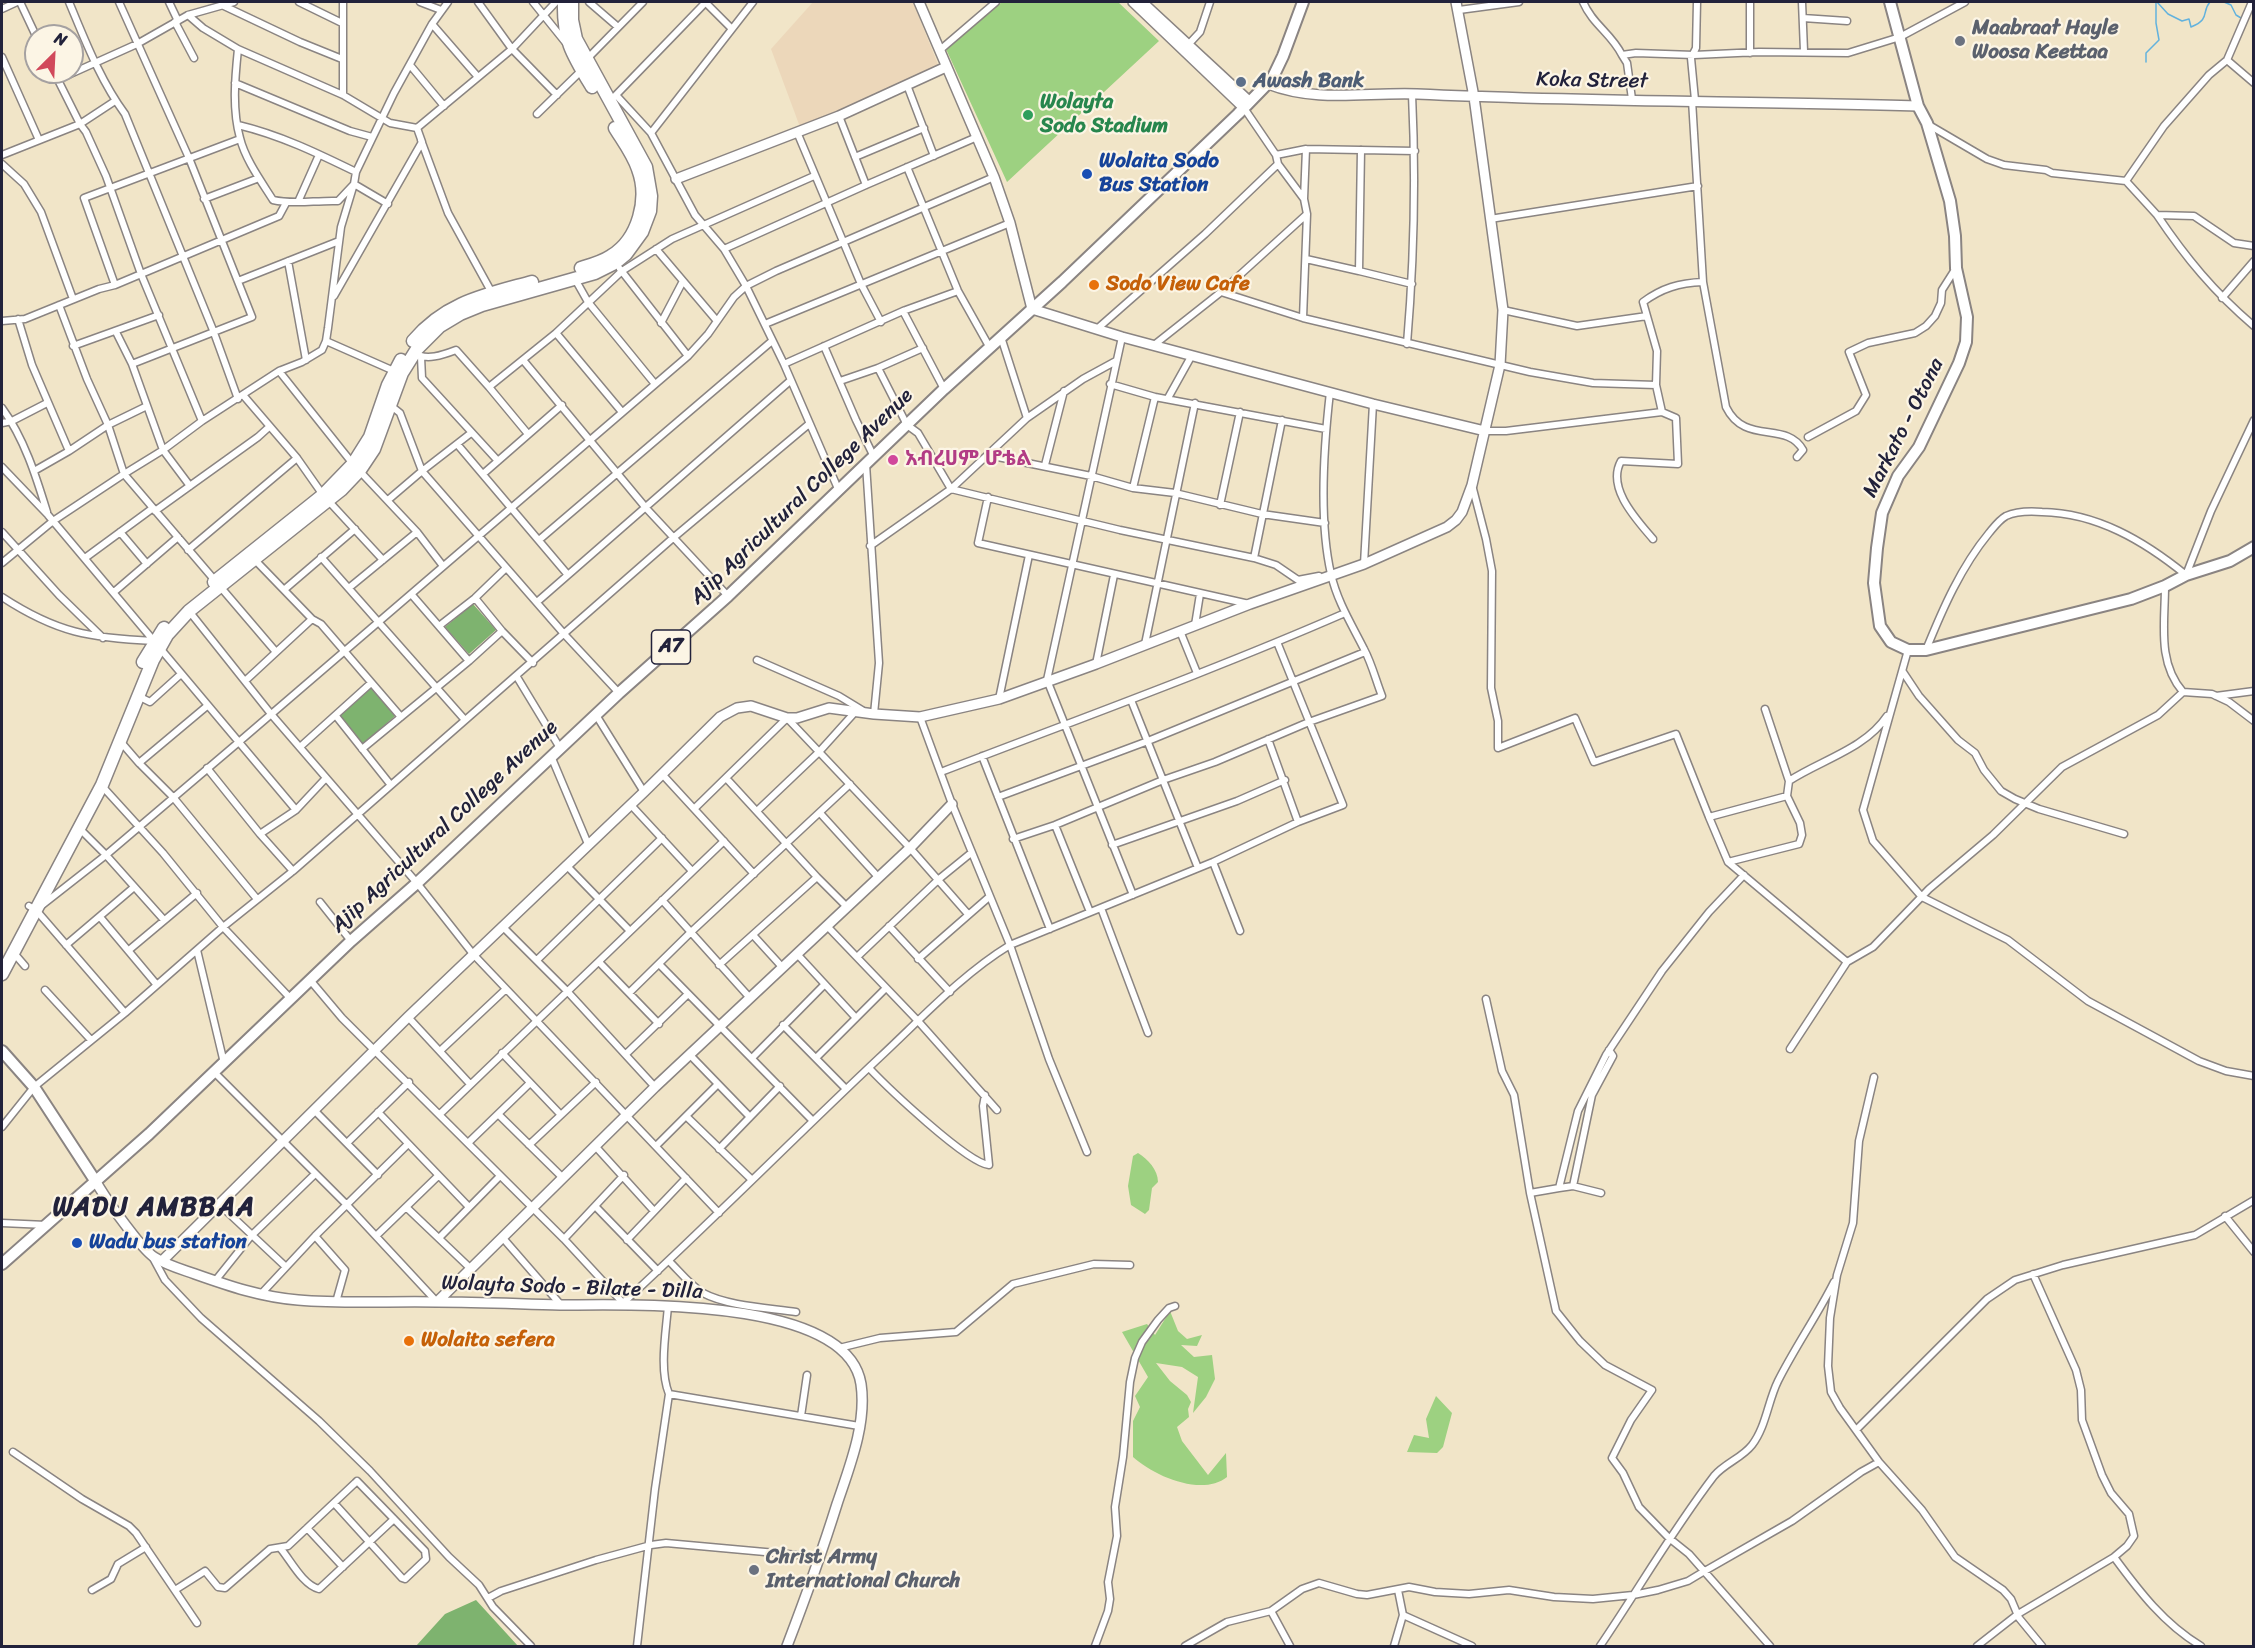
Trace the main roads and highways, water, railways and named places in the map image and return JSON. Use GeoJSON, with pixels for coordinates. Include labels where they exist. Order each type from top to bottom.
{"type":"FeatureCollection","features":[{"type":"Feature","properties":{"kind":"highway"},"geometry":{"type":"LineString","coordinates":[[564,2],[564,30],[568,45],[582,65],[638,168],[642,200],[640,216],[616,264]]}},
{"type":"Feature","properties":{"kind":"highway"},"geometry":{"type":"LineString","coordinates":[[2,974],[93,785],[144,658],[179,620],[217,585],[326,498],[341,490],[357,467],[374,449],[402,373],[440,326],[482,305],[575,279],[616,264],[642,232],[650,211],[651,196],[646,167],[612,98],[582,65],[572,20],[572,2]]}},
{"type":"Feature","properties":{"kind":"highway"},"geometry":{"type":"LineString","coordinates":[[357,467],[394,372],[412,342],[439,316],[463,302],[492,293],[591,266],[616,264]]}},
{"type":"Feature","properties":{"kind":"highway"},"geometry":{"type":"LineString","coordinates":[[2,959],[102,786],[157,645],[177,613],[255,560],[326,498]]}},
{"type":"Feature","properties":{"kind":"main road"},"geometry":{"type":"LineString","coordinates":[[919,2],[994,177],[1010,223],[1032,309],[1122,337],[1373,404],[1485,430]]}},
{"type":"Feature","properties":{"kind":"main road"},"geometry":{"type":"LineString","coordinates":[[1132,2],[1185,47],[1247,105]]}},
{"type":"Feature","properties":{"kind":"main road"},"geometry":{"type":"LineString","coordinates":[[1142,2],[1185,47]]}},
{"type":"Feature","properties":{"kind":"main road","name":"Ajip Agricultural College Avenue"},"geometry":{"type":"LineString","coordinates":[[2,1264],[215,1073],[351,941],[417,883],[619,693],[728,596],[944,388],[1001,338],[1247,105],[1268,84],[1283,56],[1303,2]]}},
{"type":"Feature","properties":{"kind":"main road","name":"Markato - Otona"},"geometry":{"type":"LineString","coordinates":[[1890,2],[1918,106],[1927,123],[1950,201],[1955,236],[1956,268],[1967,317],[1966,342],[1959,363],[1920,447],[1898,476],[1882,513],[1874,583],[1880,626],[1891,642],[1908,650],[1926,650],[2132,599],[2186,575],[2230,561],[2253,547]]}},
{"type":"Feature","properties":{"kind":"main road"},"geometry":{"type":"LineString","coordinates":[[162,1261],[375,1049],[720,717],[736,708],[751,706],[787,718],[797,718],[829,708],[920,717],[999,699],[1331,574],[1364,564],[1446,527],[1456,520],[1462,512],[1472,485],[1500,365],[1503,310],[1474,97],[1457,6]]}},
{"type":"Feature","properties":{"kind":"main road"},"geometry":{"type":"LineString","coordinates":[[676,179],[839,116],[946,67]]}},
{"type":"Feature","properties":{"kind":"main road","name":"Koka Street"},"geometry":{"type":"LineString","coordinates":[[1268,84],[1289,92],[1308,94],[1412,94],[1918,106]]}},
{"type":"Feature","properties":{"kind":"main road"},"geometry":{"type":"LineString","coordinates":[[437,1302],[656,1087],[879,878],[952,804]]}},
{"type":"Feature","properties":{"kind":"main road"},"geometry":{"type":"LineString","coordinates":[[2,1051],[33,1087],[96,1182]]}},
{"type":"Feature","properties":{"kind":"main road","name":"Wolayta Sodo - Bilate - Dilla"},"geometry":{"type":"LineString","coordinates":[[96,1182],[112,1211],[152,1256],[215,1281],[260,1295],[336,1302],[623,1304],[706,1308],[776,1321],[815,1334],[839,1348],[854,1364],[861,1383],[862,1406],[859,1426],[849,1469],[787,1647]]}},
{"type":"Feature","properties":{"kind":"waterway"},"geometry":{"type":"LineString","coordinates":[[2146,62],[2146,53],[2159,40],[2156,2]]}},
{"type":"Feature","properties":{"kind":"waterway"},"geometry":{"type":"LineString","coordinates":[[2157,2],[2168,14],[2182,21],[2189,19],[2191,27],[2201,21],[2210,2]]}},
{"type":"Feature","properties":{"kind":"waterway"},"geometry":{"type":"LineString","coordinates":[[2224,2],[2231,5],[2236,15],[2241,18]]}},
{"type":"Feature","properties":{"kind":"place","name":"Maabraat Hayle Woosa Keettaa"},"geometry":{"type":"Point","coordinates":[1960,41]}},
{"type":"Feature","properties":{"kind":"place","name":"Awash Bank"},"geometry":{"type":"Point","coordinates":[1241,82]}},
{"type":"Feature","properties":{"kind":"place","name":"Wolayta Sodo Stadium"},"geometry":{"type":"Point","coordinates":[1028,115]}},
{"type":"Feature","properties":{"kind":"place","name":"Wolaita Sodo Bus Station"},"geometry":{"type":"Point","coordinates":[1087,174]}},
{"type":"Feature","properties":{"kind":"place","name":"Sodo View Cafe"},"geometry":{"type":"Point","coordinates":[1094,285]}},
{"type":"Feature","properties":{"kind":"place","name":"አብረሀም ሆቴል"},"geometry":{"type":"Point","coordinates":[893,460]}},
{"type":"Feature","properties":{"kind":"place","name":"Wadu bus station"},"geometry":{"type":"Point","coordinates":[77,1243]}},
{"type":"Feature","properties":{"kind":"place","name":"Wolaita sefera"},"geometry":{"type":"Point","coordinates":[409,1341]}},
{"type":"Feature","properties":{"kind":"place","name":"Christ Army International Church"},"geometry":{"type":"Point","coordinates":[754,1570]}},
{"type":"Feature","properties":{"kind":"district","name":"WADU AMBBAA"},"geometry":{"type":"Point","coordinates":[154,1208]}}]}
